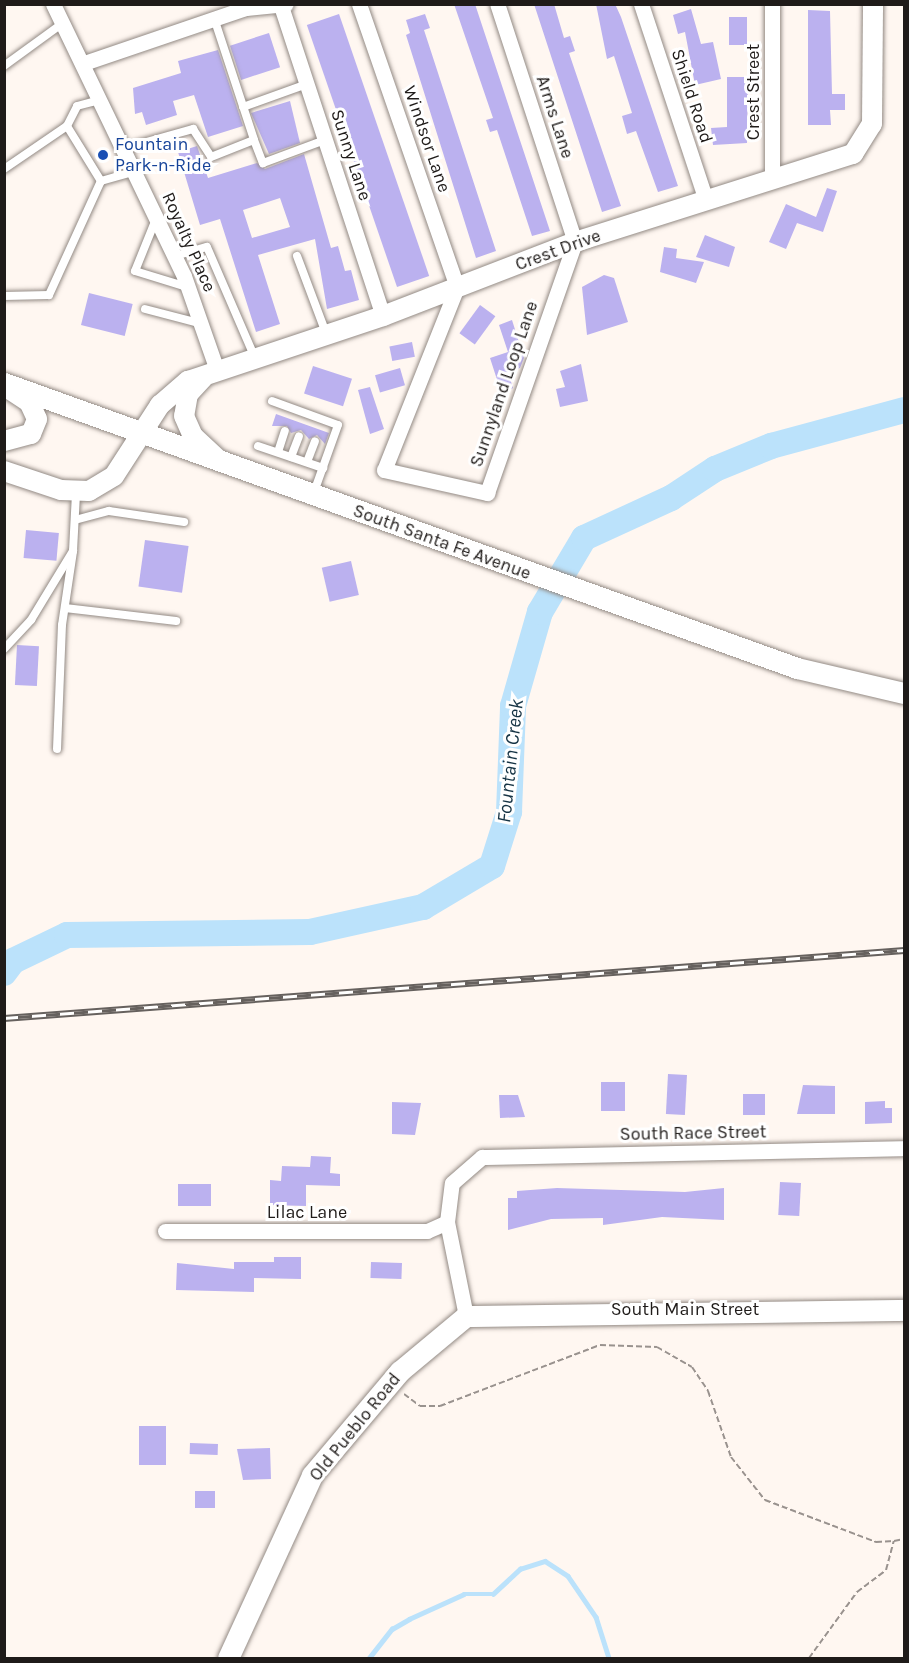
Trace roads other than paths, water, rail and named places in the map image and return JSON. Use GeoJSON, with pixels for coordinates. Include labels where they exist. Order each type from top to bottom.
{"type":"FeatureCollection","features":[{"type":"Feature","properties":{"kind":"main road","name":"South Santa Fe Avenue"},"geometry":{"type":"LineString","coordinates":[[4,384],[140,435],[314,494],[454,547],[797,668],[904,693]]}},
{"type":"Feature","properties":{"kind":"main road","name":"South Main Street"},"geometry":{"type":"LineString","coordinates":[[466,1316],[904,1310]]}},
{"type":"Feature","properties":{"kind":"main road","name":"Old Pueblo Road"},"geometry":{"type":"LineString","coordinates":[[228,1659],[312,1475],[390,1382],[466,1316]]}},
{"type":"Feature","properties":{"kind":"street","name":"Royalty Place"},"geometry":{"type":"LineString","coordinates":[[53,4],[102,99],[189,287],[204,324],[217,370]]}},
{"type":"Feature","properties":{"kind":"street","name":"Windsor Lane"},"geometry":{"type":"LineString","coordinates":[[359,4],[457,287]]}},
{"type":"Feature","properties":{"kind":"street","name":"Arms Lane"},"geometry":{"type":"LineString","coordinates":[[497,4],[575,242]]}},
{"type":"Feature","properties":{"kind":"street","name":"Shield Road"},"geometry":{"type":"LineString","coordinates":[[641,4],[706,200]]}},
{"type":"Feature","properties":{"kind":"street","name":"Crest Street"},"geometry":{"type":"LineString","coordinates":[[772,4],[772,180]]}},
{"type":"Feature","properties":{"kind":"street","name":"Crest Drive"},"geometry":{"type":"LineString","coordinates":[[140,435],[170,392],[217,370],[383,316],[575,242],[853,154],[866,141],[874,103],[873,4]]}},
{"type":"Feature","properties":{"kind":"street"},"geometry":{"type":"LineString","coordinates":[[84,63],[214,18],[284,5]]}},
{"type":"Feature","properties":{"kind":"street","name":"Sunny Lane"},"geometry":{"type":"LineString","coordinates":[[284,5],[307,84],[383,316]]}},
{"type":"Feature","properties":{"kind":"street","name":"Sunnyland Loop Lane"},"geometry":{"type":"LineString","coordinates":[[457,287],[384,470],[487,493],[575,242]]}},
{"type":"Feature","properties":{"kind":"street"},"geometry":{"type":"LineString","coordinates":[[217,370],[195,384],[184,416],[194,436],[224,464]]}},
{"type":"Feature","properties":{"kind":"street"},"geometry":{"type":"LineString","coordinates":[[4,384],[29,402],[37,419],[31,434],[4,441]]}},
{"type":"Feature","properties":{"kind":"street"},"geometry":{"type":"LineString","coordinates":[[4,471],[76,493],[114,476],[140,435]]}},
{"type":"Feature","properties":{"kind":"street","name":"South Race Street"},"geometry":{"type":"LineString","coordinates":[[447,1222],[452,1183],[482,1157],[904,1148]]}},
{"type":"Feature","properties":{"kind":"street"},"geometry":{"type":"LineString","coordinates":[[447,1222],[466,1316]]}},
{"type":"Feature","properties":{"kind":"street","name":"Lilac Lane"},"geometry":{"type":"LineString","coordinates":[[165,1232],[427,1231],[447,1222]]}},
{"type":"Feature","properties":{"kind":"lane"},"geometry":{"type":"LineString","coordinates":[[214,18],[263,163],[326,140]]}},
{"type":"Feature","properties":{"kind":"lane"},"geometry":{"type":"LineString","coordinates":[[4,66],[63,23]]}},
{"type":"Feature","properties":{"kind":"lane"},"geometry":{"type":"LineString","coordinates":[[243,107],[307,84]]}},
{"type":"Feature","properties":{"kind":"lane"},"geometry":{"type":"LineString","coordinates":[[4,169],[68,126],[77,106],[102,99]]}},
{"type":"Feature","properties":{"kind":"lane"},"geometry":{"type":"LineString","coordinates":[[68,126],[102,182]]}},
{"type":"Feature","properties":{"kind":"lane"},"geometry":{"type":"LineString","coordinates":[[125,148],[193,129],[211,157],[254,140]]}},
{"type":"Feature","properties":{"kind":"lane"},"geometry":{"type":"LineString","coordinates":[[4,296],[49,295],[102,182],[136,171]]}},
{"type":"Feature","properties":{"kind":"lane"},"geometry":{"type":"LineString","coordinates":[[157,217],[135,271],[189,287]]}},
{"type":"Feature","properties":{"kind":"lane"},"geometry":{"type":"LineString","coordinates":[[175,256],[207,247],[256,359]]}},
{"type":"Feature","properties":{"kind":"lane"},"geometry":{"type":"LineString","coordinates":[[297,256],[327,335]]}},
{"type":"Feature","properties":{"kind":"lane"},"geometry":{"type":"LineString","coordinates":[[145,309],[204,324]]}},
{"type":"Feature","properties":{"kind":"lane"},"geometry":{"type":"LineString","coordinates":[[272,402],[338,425],[314,494]]}},
{"type":"Feature","properties":{"kind":"lane"},"geometry":{"type":"LineString","coordinates":[[290,419],[294,409]]}},
{"type":"Feature","properties":{"kind":"lane"},"geometry":{"type":"LineString","coordinates":[[304,424],[307,414]]}},
{"type":"Feature","properties":{"kind":"lane"},"geometry":{"type":"LineString","coordinates":[[318,429],[322,419]]}},
{"type":"Feature","properties":{"kind":"lane"},"geometry":{"type":"LineString","coordinates":[[278,452],[285,431]]}},
{"type":"Feature","properties":{"kind":"lane"},"geometry":{"type":"LineString","coordinates":[[291,457],[299,436]]}},
{"type":"Feature","properties":{"kind":"lane"},"geometry":{"type":"LineString","coordinates":[[307,462],[315,441]]}},
{"type":"Feature","properties":{"kind":"lane"},"geometry":{"type":"LineString","coordinates":[[258,446],[323,468]]}},
{"type":"Feature","properties":{"kind":"lane"},"geometry":{"type":"LineString","coordinates":[[57,749],[65,608],[73,551],[76,493]]}},
{"type":"Feature","properties":{"kind":"lane"},"geometry":{"type":"LineString","coordinates":[[75,520],[109,511],[184,522]]}},
{"type":"Feature","properties":{"kind":"lane"},"geometry":{"type":"LineString","coordinates":[[4,649],[31,620],[73,551]]}},
{"type":"Feature","properties":{"kind":"lane"},"geometry":{"type":"LineString","coordinates":[[65,608],[176,621]]}},
{"type":"Feature","properties":{"kind":"waterway","name":"Fountain Creek"},"geometry":{"type":"LineString","coordinates":[[4,973],[13,961],[67,935],[310,932],[423,907],[492,866],[509,812],[513,706],[540,612],[584,538],[671,498],[715,469],[771,446],[904,410]]}},
{"type":"Feature","properties":{"kind":"waterway"},"geometry":{"type":"LineString","coordinates":[[369,1658],[392,1629],[409,1619],[464,1594],[493,1594],[520,1569],[545,1561],[568,1576],[596,1617],[609,1658]]}},
{"type":"Feature","properties":{"kind":"railway"},"geometry":{"type":"LineString","coordinates":[[4,1018],[904,950]]}},
{"type":"Feature","properties":{"kind":"place","name":"Fountain Park-n-Ride"},"geometry":{"type":"Point","coordinates":[103,155]}}]}
